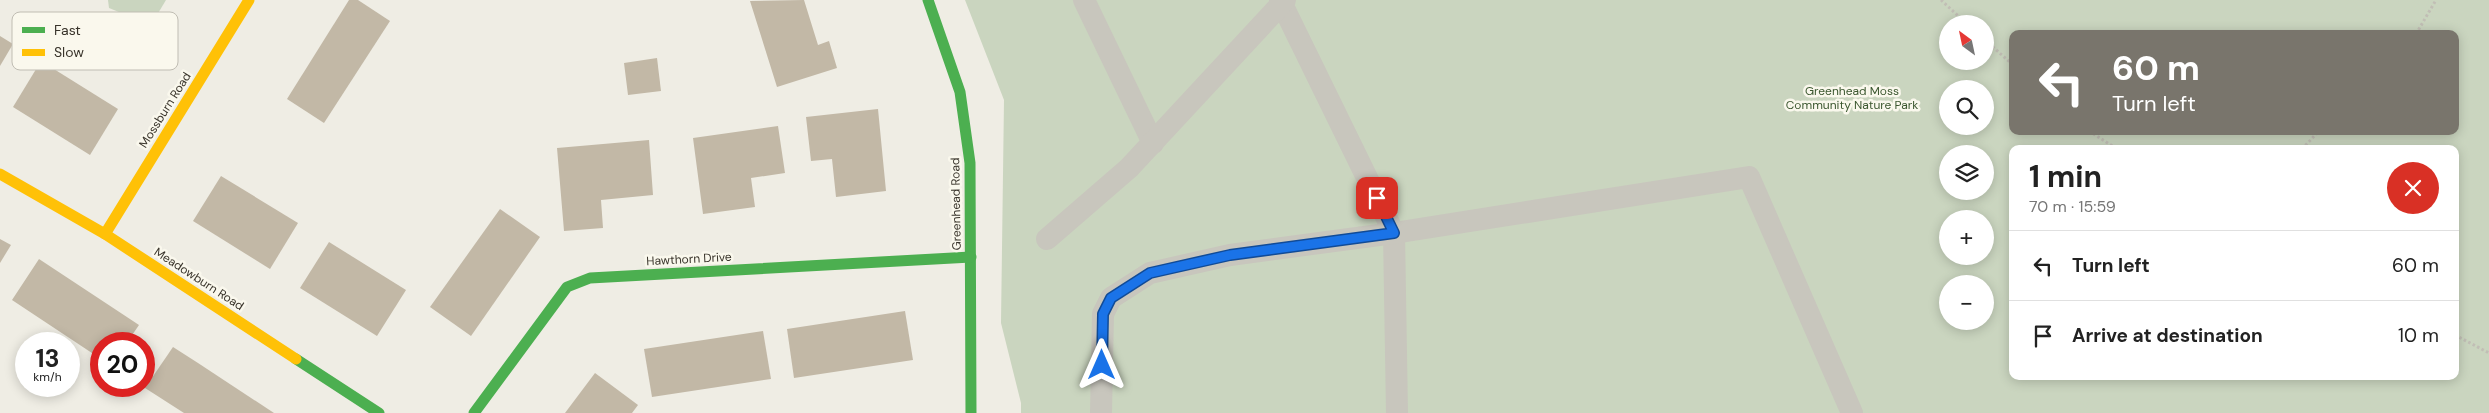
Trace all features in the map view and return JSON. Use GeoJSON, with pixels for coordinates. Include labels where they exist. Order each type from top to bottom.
{"type":"FeatureCollection","features":[{"type":"Feature","properties":{"kind":"street","name":"Mossburn Road"},"geometry":{"type":"LineString","coordinates":[[105,234],[249,0]]}},
{"type":"Feature","properties":{"kind":"street","name":"Greenhead Road"},"geometry":{"type":"LineString","coordinates":[[928,0],[960,92],[970,163],[970,413]]}},
{"type":"Feature","properties":{"kind":"street","name":"Meadowburn Road"},"geometry":{"type":"LineString","coordinates":[[0,174],[105,234],[379,413]]}},
{"type":"Feature","properties":{"kind":"street","name":"Hawthorn Drive"},"geometry":{"type":"LineString","coordinates":[[474,413],[567,287],[590,278],[971,257]]}},
{"type":"Feature","properties":{"kind":"lane"},"geometry":{"type":"LineString","coordinates":[[1084,0],[1153,143]]}},
{"type":"Feature","properties":{"kind":"lane"},"geometry":{"type":"LineString","coordinates":[[1047,240],[1129,168],[1282,1],[1394,233],[1398,413]]}},
{"type":"Feature","properties":{"kind":"lane"},"geometry":{"type":"LineString","coordinates":[[1101,413],[1103,314],[1111,298],[1150,273],[1230,255],[1394,233],[1749,177],[1852,413]]}},
{"type":"Feature","properties":{"kind":"path"},"geometry":{"type":"LineString","coordinates":[[1941,0],[1958,15]]}},
{"type":"Feature","properties":{"kind":"path"},"geometry":{"type":"LineString","coordinates":[[2418,30],[2436,0]]}},
{"type":"Feature","properties":{"kind":"path"},"geometry":{"type":"LineString","coordinates":[[1994,48],[2009,61]]}},
{"type":"Feature","properties":{"kind":"path"},"geometry":{"type":"LineString","coordinates":[[2095,135],[2111,145]]}},
{"type":"Feature","properties":{"kind":"path"},"geometry":{"type":"LineString","coordinates":[[2306,145],[2315,135]]}},
{"type":"Feature","properties":{"kind":"path"},"geometry":{"type":"LineString","coordinates":[[2459,337],[2489,353]]}},
{"type":"Feature","properties":{"kind":"green space"},"geometry":{"type":"Polygon","coordinates":[[[108,0],[166,0],[159,12],[119,12],[109,8],[108,0]]]}},
{"type":"Feature","properties":{"kind":"green space","name":"Greenhead Moss Community Nature Park"},"geometry":{"type":"Polygon","coordinates":[[[965,0],[2489,0],[2489,413],[1021,413],[1021,403],[1001,323],[1004,100],[965,0]]]}},
{"type":"Feature","properties":{"kind":"building"},"geometry":{"type":"Polygon","coordinates":[[[349,0],[358,0],[390,21],[324,123],[287,99],[349,0]]]}},
{"type":"Feature","properties":{"kind":"building"},"geometry":{"type":"Polygon","coordinates":[[[804,0],[818,45],[829,41],[837,68],[777,87],[750,1],[804,0]]]}},
{"type":"Feature","properties":{"kind":"building"},"geometry":{"type":"Polygon","coordinates":[[[0,36],[12,43],[12,46],[0,66],[0,36]]]}},
{"type":"Feature","properties":{"kind":"building"},"geometry":{"type":"Polygon","coordinates":[[[657,58],[661,91],[628,95],[624,63],[657,58]]]}},
{"type":"Feature","properties":{"kind":"building"},"geometry":{"type":"Polygon","coordinates":[[[36,70],[55,70],[118,109],[90,155],[13,107],[36,70]]]}},
{"type":"Feature","properties":{"kind":"building"},"geometry":{"type":"Polygon","coordinates":[[[878,109],[886,191],[836,197],[832,159],[811,161],[806,117],[878,109]]]}},
{"type":"Feature","properties":{"kind":"building"},"geometry":{"type":"Polygon","coordinates":[[[778,126],[785,173],[751,178],[755,207],[703,214],[693,138],[778,126]]]}},
{"type":"Feature","properties":{"kind":"building"},"geometry":{"type":"Polygon","coordinates":[[[649,140],[653,195],[601,200],[603,228],[564,231],[557,148],[649,140]]]}},
{"type":"Feature","properties":{"kind":"building"},"geometry":{"type":"Polygon","coordinates":[[[221,176],[298,223],[270,269],[193,221],[221,176]]]}},
{"type":"Feature","properties":{"kind":"building"},"geometry":{"type":"Polygon","coordinates":[[[500,209],[540,237],[471,336],[430,307],[500,209]]]}},
{"type":"Feature","properties":{"kind":"building"},"geometry":{"type":"Polygon","coordinates":[[[0,239],[11,245],[0,263],[0,239]]]}},
{"type":"Feature","properties":{"kind":"building"},"geometry":{"type":"Polygon","coordinates":[[[329,242],[406,290],[377,336],[300,288],[329,242]]]}},
{"type":"Feature","properties":{"kind":"building"},"geometry":{"type":"Polygon","coordinates":[[[39,259],[139,325],[134,332],[90,332],[90,352],[80,345],[80,332],[60,332],[12,300],[39,259]]]}},
{"type":"Feature","properties":{"kind":"building"},"geometry":{"type":"Polygon","coordinates":[[[905,311],[913,360],[794,378],[787,329],[905,311]]]}},
{"type":"Feature","properties":{"kind":"building"},"geometry":{"type":"Polygon","coordinates":[[[763,331],[771,379],[652,397],[644,349],[763,331]]]}},
{"type":"Feature","properties":{"kind":"building"},"geometry":{"type":"Polygon","coordinates":[[[173,347],[274,413],[184,413],[155,394],[155,373],[173,347]]]}},
{"type":"Feature","properties":{"kind":"building"},"geometry":{"type":"Polygon","coordinates":[[[595,373],[638,405],[632,413],[565,413],[595,373]]]}},
{"type":"Feature","properties":{"kind":"traffic: fast"},"geometry":{"type":"LineString","coordinates":[[928,0],[960,92],[970,163],[971,413]]}},
{"type":"Feature","properties":{"kind":"traffic: fast"},"geometry":{"type":"LineString","coordinates":[[474,413],[567,287],[590,278],[971,257]]}},
{"type":"Feature","properties":{"kind":"traffic: fast"},"geometry":{"type":"LineString","coordinates":[[296,359],[379,413]]}},
{"type":"Feature","properties":{"kind":"traffic: slow"},"geometry":{"type":"LineString","coordinates":[[105,234],[249,0]]}},
{"type":"Feature","properties":{"kind":"traffic: slow"},"geometry":{"type":"LineString","coordinates":[[0,174],[105,234],[296,359]]}},
{"type":"Feature","properties":{"kind":"route"},"geometry":{"type":"LineString","coordinates":[[1102,365],[1103,314],[1111,298],[1129,285],[1150,273],[1230,255],[1394,233],[1377,198]]}}]}
